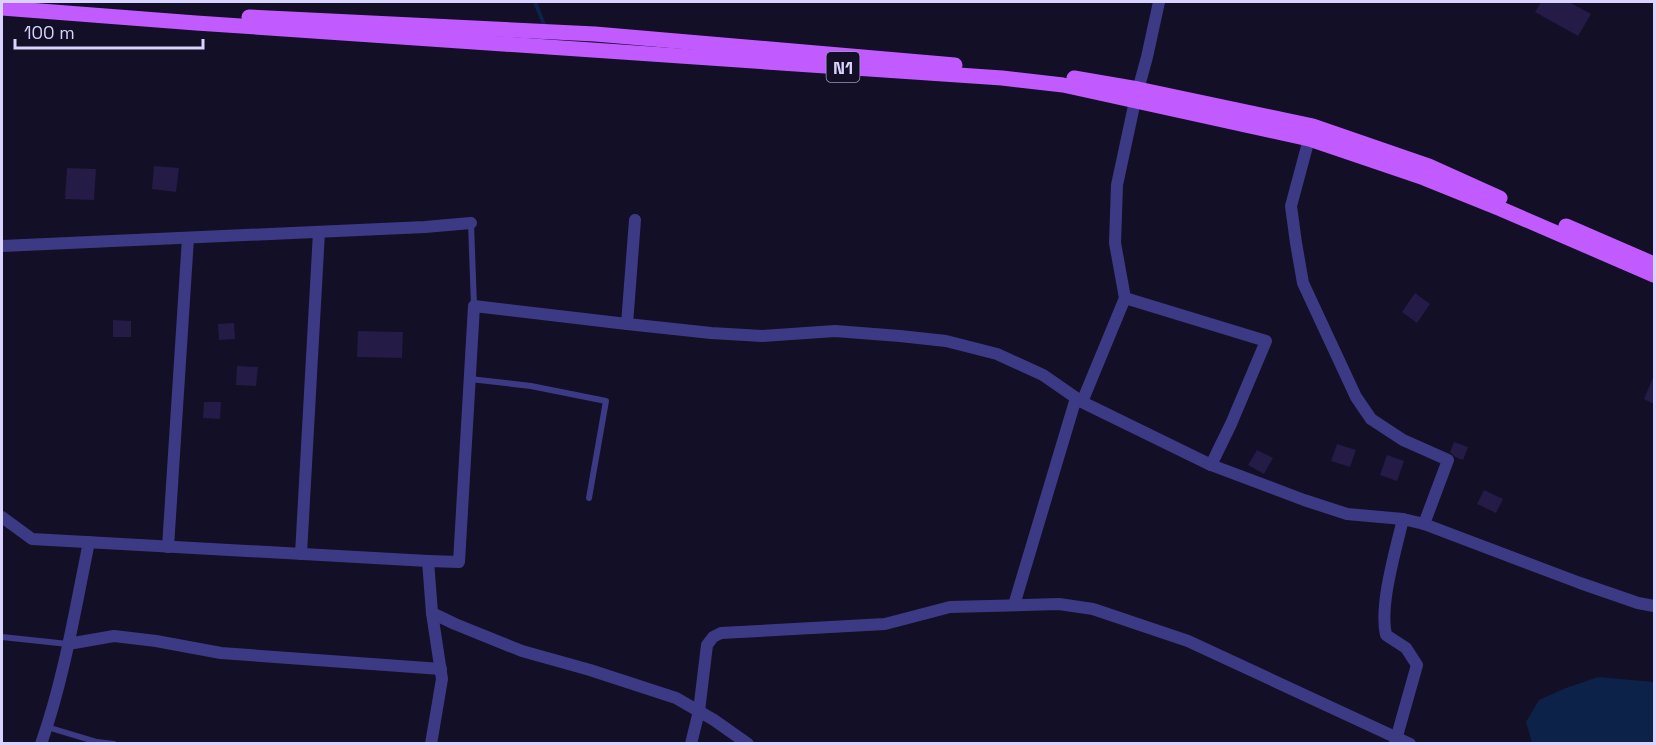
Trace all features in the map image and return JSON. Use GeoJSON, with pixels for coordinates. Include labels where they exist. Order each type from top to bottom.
{"type":"FeatureCollection","features":[{"type":"Feature","properties":{"kind":"main road","name":"N1"},"geometry":{"type":"LineString","coordinates":[[44,2],[1002,78],[1136,95],[1313,126],[1429,166],[1612,251],[1654,275]]}},
{"type":"Feature","properties":{"kind":"main road","name":"N1"},"geometry":{"type":"LineString","coordinates":[[2,8],[208,24],[419,32]]}},
{"type":"Feature","properties":{"kind":"main road","name":"N1"},"geometry":{"type":"LineString","coordinates":[[1136,95],[1310,139],[1424,178],[1612,251],[1654,264]]}},
{"type":"Feature","properties":{"kind":"street"},"geometry":{"type":"LineString","coordinates":[[1014,605],[1079,400],[1125,298],[1115,243],[1118,185],[1136,95],[1159,2]]}},
{"type":"Feature","properties":{"kind":"street"},"geometry":{"type":"LineString","coordinates":[[1310,139],[1291,206],[1304,283],[1356,397],[1371,419],[1403,440],[1448,460],[1424,524]]}},
{"type":"Feature","properties":{"kind":"street"},"geometry":{"type":"LineString","coordinates":[[627,324],[635,220]]}},
{"type":"Feature","properties":{"kind":"street"},"geometry":{"type":"LineString","coordinates":[[2,246],[471,223]]}},
{"type":"Feature","properties":{"kind":"street"},"geometry":{"type":"LineString","coordinates":[[301,554],[319,232]]}},
{"type":"Feature","properties":{"kind":"street"},"geometry":{"type":"LineString","coordinates":[[168,547],[188,238]]}},
{"type":"Feature","properties":{"kind":"street"},"geometry":{"type":"LineString","coordinates":[[1125,298],[1266,341],[1211,465]]}},
{"type":"Feature","properties":{"kind":"street"},"geometry":{"type":"LineString","coordinates":[[2,517],[32,539],[459,562],[474,306],[711,333],[762,336],[835,331],[946,341],[997,354],[1043,375],[1079,400],[1211,465],[1304,500],[1347,514],[1403,519],[1424,524],[1580,583],[1638,603],[1654,606]]}},
{"type":"Feature","properties":{"kind":"street"},"geometry":{"type":"LineString","coordinates":[[1395,741],[1417,665],[1406,648],[1386,635],[1383,623],[1391,571],[1403,519]]}},
{"type":"Feature","properties":{"kind":"street"},"geometry":{"type":"LineString","coordinates":[[40,744],[65,662],[89,542]]}},
{"type":"Feature","properties":{"kind":"street"},"geometry":{"type":"LineString","coordinates":[[428,561],[432,613],[442,679],[431,744]]}},
{"type":"Feature","properties":{"kind":"street"},"geometry":{"type":"LineString","coordinates":[[691,744],[699,711],[707,645],[712,637],[722,633],[885,624],[950,607],[1059,604],[1093,609],[1188,641],[1395,741],[1410,744]]}},
{"type":"Feature","properties":{"kind":"street"},"geometry":{"type":"LineString","coordinates":[[432,613],[522,651],[676,698],[714,720],[748,744]]}},
{"type":"Feature","properties":{"kind":"street"},"geometry":{"type":"LineString","coordinates":[[68,644],[114,636],[221,653],[441,669]]}},
{"type":"Feature","properties":{"kind":"lane"},"geometry":{"type":"LineString","coordinates":[[471,223],[474,306]]}},
{"type":"Feature","properties":{"kind":"lane"},"geometry":{"type":"LineString","coordinates":[[469,379],[531,386],[606,401],[589,498]]}},
{"type":"Feature","properties":{"kind":"lane"},"geometry":{"type":"LineString","coordinates":[[2,637],[68,644]]}},
{"type":"Feature","properties":{"kind":"lane"},"geometry":{"type":"LineString","coordinates":[[47,727],[97,742],[114,744]]}},
{"type":"Feature","properties":{"kind":"water"},"geometry":{"type":"Polygon","coordinates":[[[1598,677],[1654,682],[1654,743],[1532,743],[1526,722],[1539,700],[1598,677]]]}},
{"type":"Feature","properties":{"kind":"building"},"geometry":{"type":"Polygon","coordinates":[[[1541,2],[1569,2],[1591,14],[1578,36],[1535,12],[1541,2]]]}},
{"type":"Feature","properties":{"kind":"building"},"geometry":{"type":"Polygon","coordinates":[[[154,166],[179,168],[176,192],[152,189],[154,166]]]}},
{"type":"Feature","properties":{"kind":"building"},"geometry":{"type":"Polygon","coordinates":[[[67,168],[96,169],[94,200],[65,199],[67,168]]]}},
{"type":"Feature","properties":{"kind":"building"},"geometry":{"type":"Polygon","coordinates":[[[1415,293],[1430,304],[1417,323],[1402,312],[1415,293]]]}},
{"type":"Feature","properties":{"kind":"building"},"geometry":{"type":"Polygon","coordinates":[[[113,320],[131,321],[131,337],[113,337],[113,320]]]}},
{"type":"Feature","properties":{"kind":"building"},"geometry":{"type":"Polygon","coordinates":[[[234,323],[235,339],[219,340],[218,324],[234,323]]]}},
{"type":"Feature","properties":{"kind":"building"},"geometry":{"type":"Polygon","coordinates":[[[358,331],[403,332],[402,358],[357,357],[358,331]]]}},
{"type":"Feature","properties":{"kind":"building"},"geometry":{"type":"Polygon","coordinates":[[[237,366],[258,367],[256,386],[236,385],[237,366]]]}},
{"type":"Feature","properties":{"kind":"building"},"geometry":{"type":"Polygon","coordinates":[[[1654,375],[1654,404],[1644,399],[1654,375]]]}},
{"type":"Feature","properties":{"kind":"building"},"geometry":{"type":"Polygon","coordinates":[[[204,402],[221,402],[220,419],[203,418],[204,402]]]}},
{"type":"Feature","properties":{"kind":"building"},"geometry":{"type":"Polygon","coordinates":[[[1454,442],[1468,447],[1463,460],[1450,452],[1454,442]]]}},
{"type":"Feature","properties":{"kind":"building"},"geometry":{"type":"Polygon","coordinates":[[[1337,444],[1356,450],[1350,467],[1331,461],[1337,444]]]}},
{"type":"Feature","properties":{"kind":"building"},"geometry":{"type":"Polygon","coordinates":[[[1257,450],[1273,458],[1264,474],[1248,465],[1257,450]]]}},
{"type":"Feature","properties":{"kind":"building"},"geometry":{"type":"Polygon","coordinates":[[[1387,455],[1404,461],[1397,481],[1380,475],[1387,455]]]}},
{"type":"Feature","properties":{"kind":"building"},"geometry":{"type":"Polygon","coordinates":[[[1484,490],[1503,499],[1496,513],[1477,504],[1484,490]]]}},
{"type":"Feature","properties":{"kind":"waterway"},"geometry":{"type":"LineString","coordinates":[[535,2],[545,27]]}}]}
